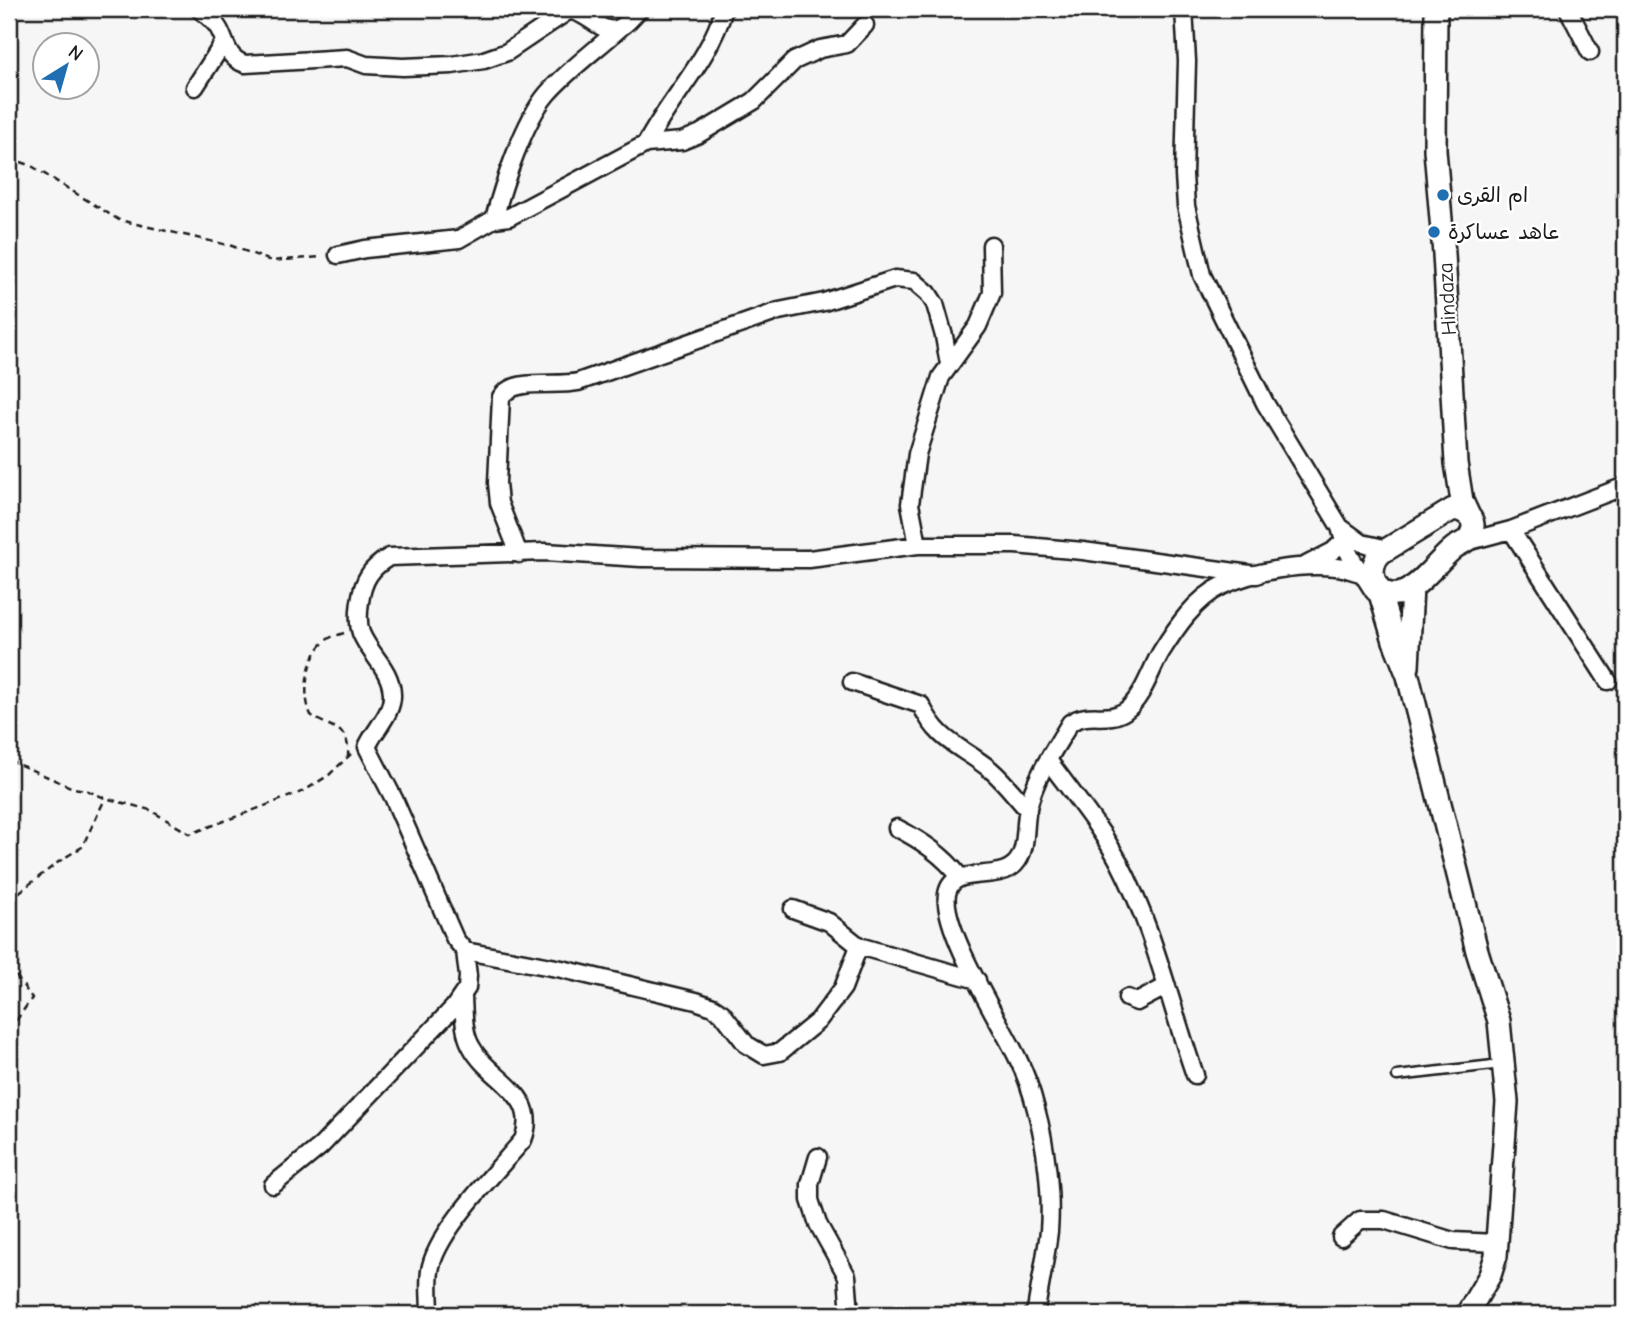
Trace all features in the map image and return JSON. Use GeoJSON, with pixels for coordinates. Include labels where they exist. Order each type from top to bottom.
{"type":"FeatureCollection","features":[{"type":"Feature","properties":{"kind":"street"},"geometry":{"type":"LineString","coordinates":[[199,9],[211,17],[227,50],[236,60],[245,64],[347,58],[366,65],[403,67],[452,65],[484,60],[507,52],[568,11],[576,10],[596,24],[611,29],[620,28]]}},
{"type":"Feature","properties":{"kind":"street"},"geometry":{"type":"LineString","coordinates":[[494,219],[502,186],[546,95],[640,9]]}},
{"type":"Feature","properties":{"kind":"street"},"geometry":{"type":"LineString","coordinates":[[646,144],[658,121],[695,69],[724,9]]}},
{"type":"Feature","properties":{"kind":"street"},"geometry":{"type":"LineString","coordinates":[[1184,9],[1186,206],[1202,275],[1265,403],[1345,536],[1352,561],[1375,589]]}},
{"type":"Feature","properties":{"kind":"street","name":"Hindaza"},"geometry":{"type":"LineString","coordinates":[[1436,9],[1435,150],[1456,463],[1462,501],[1469,516]]}},
{"type":"Feature","properties":{"kind":"street"},"geometry":{"type":"LineString","coordinates":[[1568,9],[1590,52]]}},
{"type":"Feature","properties":{"kind":"street"},"geometry":{"type":"LineString","coordinates":[[338,256],[365,249],[459,239],[494,219],[509,217],[646,144],[682,141],[699,134],[754,101],[794,61],[820,49],[847,44],[865,25]]}},
{"type":"Feature","properties":{"kind":"street"},"geometry":{"type":"LineString","coordinates":[[195,87],[224,42]]}},
{"type":"Feature","properties":{"kind":"street"},"geometry":{"type":"LineString","coordinates":[[918,545],[910,504],[917,454],[941,377],[978,326],[992,293],[991,245]]}},
{"type":"Feature","properties":{"kind":"street"},"geometry":{"type":"LineString","coordinates":[[519,554],[499,503],[497,482],[501,397],[506,389],[518,385],[564,386],[779,311],[824,302],[895,279],[914,281],[928,293],[935,304],[949,365]]}},
{"type":"Feature","properties":{"kind":"street","name":"Hindaza"},"geometry":{"type":"LineString","coordinates":[[1438,517],[1456,463]]}},
{"type":"Feature","properties":{"kind":"street"},"geometry":{"type":"LineString","coordinates":[[1460,545],[1625,486]]}},
{"type":"Feature","properties":{"kind":"street"},"geometry":{"type":"LineString","coordinates":[[1467,1314],[1490,1275],[1497,1243],[1507,1102],[1499,1021],[1477,951],[1408,676],[1375,589],[1373,565],[1376,558],[1453,509],[1505,530],[1608,681]]}},
{"type":"Feature","properties":{"kind":"street"},"geometry":{"type":"LineString","coordinates":[[1033,1314],[1036,1310],[1049,1229],[1045,1157],[1037,1110],[1019,1061],[966,959],[947,906],[947,894],[960,877],[995,875],[1016,863],[1024,847],[1028,810],[1038,777],[1070,723],[1088,715],[1109,718],[1126,710],[1139,696],[1177,627],[1201,602],[1221,587],[1257,575],[1306,565],[1338,566],[1375,589],[1399,594],[1415,584],[1472,533],[1469,516]]}},
{"type":"Feature","properties":{"kind":"street"},"geometry":{"type":"LineString","coordinates":[[1345,536],[1375,548],[1388,549]]}},
{"type":"Feature","properties":{"kind":"street"},"geometry":{"type":"LineString","coordinates":[[1306,565],[1333,551],[1345,536]]}},
{"type":"Feature","properties":{"kind":"street"},"geometry":{"type":"LineString","coordinates":[[273,1185],[321,1146],[463,997],[467,988],[465,951],[454,939],[394,799],[367,747],[385,719],[393,698],[391,679],[361,633],[359,622],[363,587],[377,565],[388,557],[569,552],[641,558],[809,559],[918,545],[1015,545],[1257,575]]}},
{"type":"Feature","properties":{"kind":"street"},"geometry":{"type":"LineString","coordinates":[[1408,676],[1415,584]]}},
{"type":"Feature","properties":{"kind":"street"},"geometry":{"type":"LineString","coordinates":[[852,682],[920,705],[929,723],[942,738],[993,772],[1028,810]]}},
{"type":"Feature","properties":{"kind":"street"},"geometry":{"type":"LineString","coordinates":[[1048,760],[1118,860],[1142,913],[1195,1075]]}},
{"type":"Feature","properties":{"kind":"street"},"geometry":{"type":"LineString","coordinates":[[897,828],[921,840],[947,861],[960,877]]}},
{"type":"Feature","properties":{"kind":"street"},"geometry":{"type":"LineString","coordinates":[[793,909],[829,922],[859,946],[977,980]]}},
{"type":"Feature","properties":{"kind":"street"},"geometry":{"type":"LineString","coordinates":[[465,951],[562,969],[704,1004],[722,1013],[746,1044],[764,1055],[780,1052],[818,1021],[843,988],[859,946]]}},
{"type":"Feature","properties":{"kind":"street"},"geometry":{"type":"LineString","coordinates":[[1127,998],[1137,1002],[1167,986]]}},
{"type":"Feature","properties":{"kind":"street"},"geometry":{"type":"LineString","coordinates":[[430,1314],[429,1272],[435,1252],[458,1218],[523,1140],[529,1126],[518,1096],[482,1064],[470,1045],[464,1024],[463,997]]}},
{"type":"Feature","properties":{"kind":"street"},"geometry":{"type":"LineString","coordinates":[[818,1157],[810,1184],[810,1200],[818,1224],[847,1276],[850,1314]]}},
{"type":"Feature","properties":{"kind":"street"},"geometry":{"type":"LineString","coordinates":[[1341,1237],[1360,1220],[1384,1220],[1453,1241],[1497,1243]]}},
{"type":"Feature","properties":{"kind":"lane"},"geometry":{"type":"LineString","coordinates":[[1397,1076],[1504,1063]]}},
{"type":"Feature","properties":{"kind":"path"},"geometry":{"type":"LineString","coordinates":[[9,162],[30,165],[119,220],[232,246],[271,261],[338,256]]}},
{"type":"Feature","properties":{"kind":"path"},"geometry":{"type":"LineString","coordinates":[[348,757],[349,745],[340,730],[311,715],[306,699],[308,676],[318,649],[329,638],[344,633],[361,633]]}},
{"type":"Feature","properties":{"kind":"path"},"geometry":{"type":"LineString","coordinates":[[9,760],[73,788],[150,810],[190,834],[304,791],[340,768],[348,757],[367,747]]}},
{"type":"Feature","properties":{"kind":"path"},"geometry":{"type":"LineString","coordinates":[[9,900],[82,847],[105,799]]}},
{"type":"Feature","properties":{"kind":"path"},"geometry":{"type":"LineString","coordinates":[[9,967],[32,998],[9,1031]]}},
{"type":"Feature","properties":{"kind":"place","name":"ام القرى"},"geometry":{"type":"Point","coordinates":[1443,195]}},
{"type":"Feature","properties":{"kind":"place","name":"عاهد عساكرة"},"geometry":{"type":"Point","coordinates":[1434,232]}}]}
